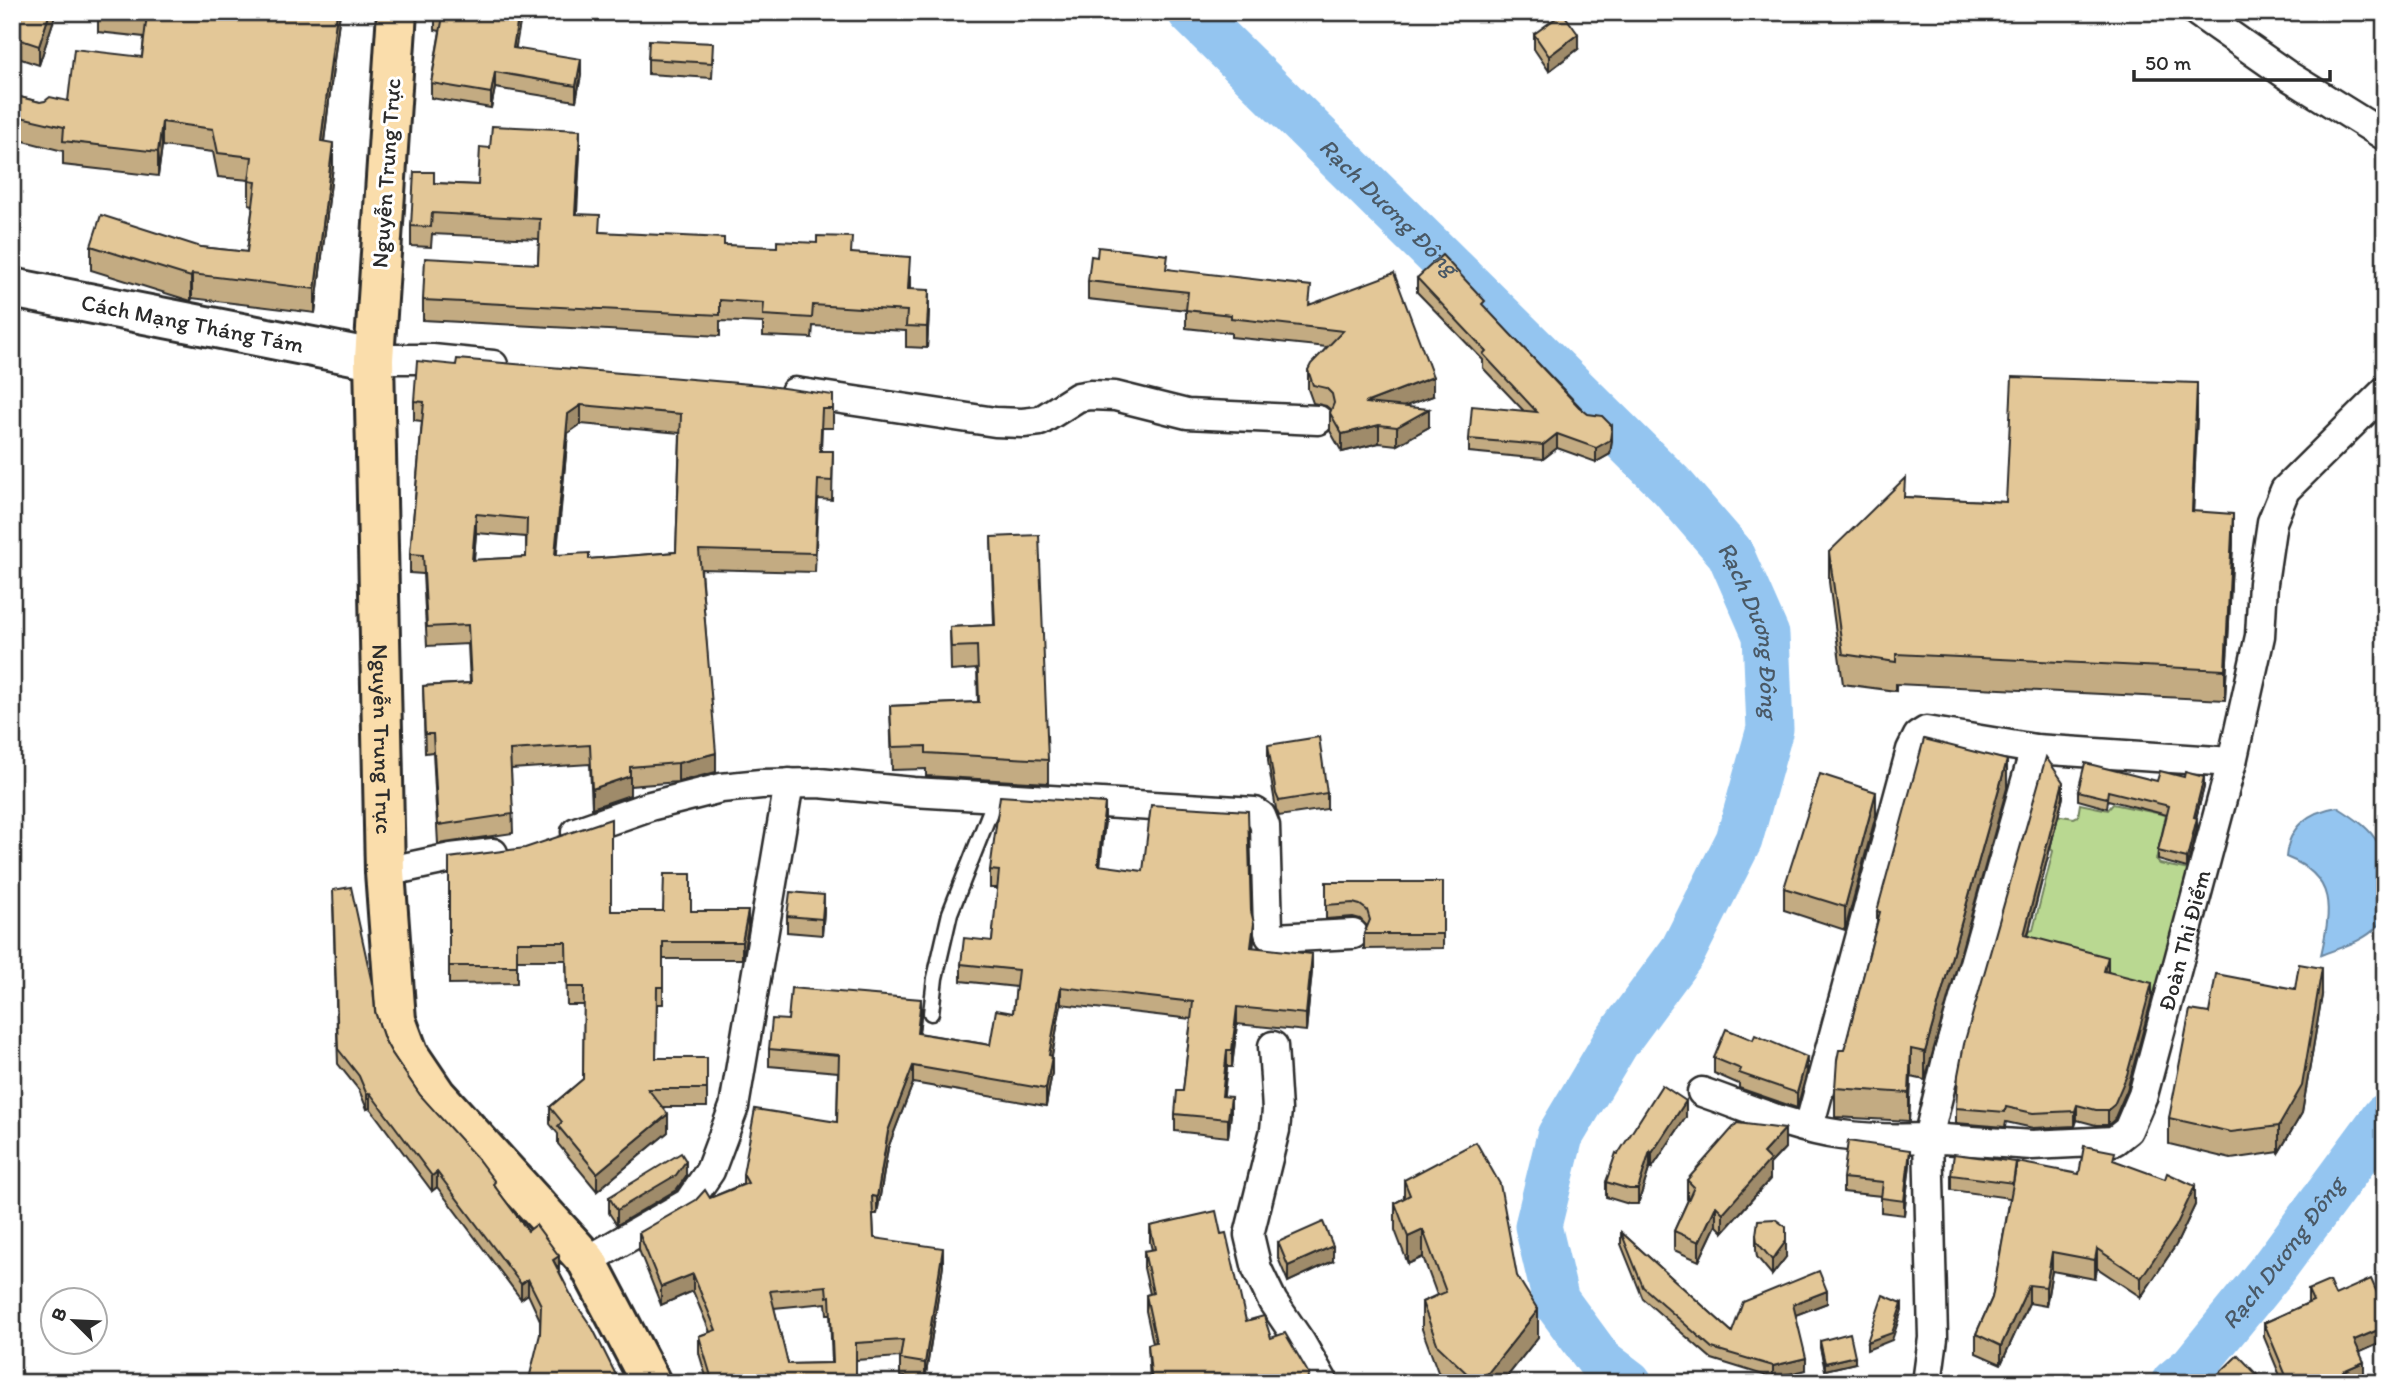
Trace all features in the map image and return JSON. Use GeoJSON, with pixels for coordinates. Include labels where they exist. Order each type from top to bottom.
{"type":"FeatureCollection","features":[{"type":"Feature","properties":{"kind":"main road","name":"Nguyễn Trung Trực"},"geometry":{"type":"LineString","coordinates":[[397,12],[373,359],[385,872],[396,1020],[409,1055],[436,1095],[587,1261],[651,1383]]}},
{"type":"Feature","properties":{"kind":"street"},"geometry":{"type":"LineString","coordinates":[[2197,12],[2287,75],[2385,136]]}},
{"type":"Feature","properties":{"kind":"street","name":"Cách Mạng Tháng Tám"},"geometry":{"type":"LineString","coordinates":[[12,288],[373,359]]}},
{"type":"Feature","properties":{"kind":"street"},"geometry":{"type":"LineString","coordinates":[[373,359],[432,359],[515,366]]}},
{"type":"Feature","properties":{"kind":"street"},"geometry":{"type":"LineString","coordinates":[[764,387],[995,422],[1040,421],[1078,397],[1090,395],[1115,396],[1187,414],[1318,420]]}},
{"type":"Feature","properties":{"kind":"street","name":"Đoàn Thị Điểm"},"geometry":{"type":"LineString","coordinates":[[1702,1092],[1779,1119],[1839,1135],[2032,1145],[2114,1141],[2128,1130],[2143,1095],[2232,762],[2260,636],[2263,583],[2272,522],[2286,490],[2385,391]]}},
{"type":"Feature","properties":{"kind":"street"},"geometry":{"type":"LineString","coordinates":[[1809,1127],[1914,741],[1921,733],[1926,731],[2035,749],[2232,762]]}},
{"type":"Feature","properties":{"kind":"street"},"geometry":{"type":"LineString","coordinates":[[1927,1383],[1933,1338],[1928,1138],[1955,1029],[2035,749]]}},
{"type":"Feature","properties":{"kind":"street"},"geometry":{"type":"LineString","coordinates":[[587,1261],[688,1203],[710,1171],[734,1107],[789,783]]}},
{"type":"Feature","properties":{"kind":"street"},"geometry":{"type":"LineString","coordinates":[[555,838],[650,806],[721,788],[789,783],[1255,812],[1261,816],[1265,826],[1270,936],[1275,938],[1353,934]]}},
{"type":"Feature","properties":{"kind":"street"},"geometry":{"type":"LineString","coordinates":[[385,872],[450,858],[520,849]]}},
{"type":"Feature","properties":{"kind":"street"},"geometry":{"type":"LineString","coordinates":[[1273,1046],[1277,1111],[1275,1130],[1248,1235],[1257,1269],[1273,1302],[1324,1383]]}},
{"type":"Feature","properties":{"kind":"lane"},"geometry":{"type":"LineString","coordinates":[[931,1013],[935,978],[950,913],[996,797]]}},
{"type":"Feature","properties":{"kind":"green space"},"geometry":{"type":"Polygon","coordinates":[[[2080,804],[2108,810],[2113,804],[2166,815],[2156,860],[2160,864],[2189,870],[2191,875],[2157,996],[2137,991],[1998,927],[2028,932],[2033,930],[2053,851],[2047,844],[2055,815],[2074,818],[2078,816],[2080,804]]]}},
{"type":"Feature","properties":{"kind":"water"},"geometry":{"type":"Polygon","coordinates":[[[2337,807],[2363,825],[2378,843],[2384,864],[2385,912],[2381,923],[2372,932],[2351,944],[2321,955],[2328,909],[2322,885],[2303,865],[2286,857],[2291,837],[2302,822],[2317,813],[2337,807]]]}},
{"type":"Feature","properties":{"kind":"building"},"geometry":{"type":"Polygon","coordinates":[[[12,12],[50,12],[39,46],[12,37],[12,12]]]}},
{"type":"Feature","properties":{"kind":"building"},"geometry":{"type":"Polygon","coordinates":[[[134,12],[337,12],[321,141],[333,143],[315,289],[192,274],[191,277],[91,246],[101,215],[201,247],[247,252],[256,182],[249,181],[252,157],[218,153],[213,129],[162,122],[158,152],[63,141],[64,127],[12,115],[12,95],[40,102],[50,97],[68,101],[74,49],[142,57],[147,14],[134,12]]]}},
{"type":"Feature","properties":{"kind":"building"},"geometry":{"type":"Polygon","coordinates":[[[435,12],[519,12],[513,48],[581,59],[576,86],[495,72],[491,93],[431,83],[443,16],[435,15],[435,12]]]}},
{"type":"Feature","properties":{"kind":"building"},"geometry":{"type":"Polygon","coordinates":[[[1563,13],[1578,34],[1549,56],[1534,34],[1563,13]]]}},
{"type":"Feature","properties":{"kind":"building"},"geometry":{"type":"Polygon","coordinates":[[[649,40],[713,43],[712,63],[648,59],[649,40]]]}},
{"type":"Feature","properties":{"kind":"building"},"geometry":{"type":"Polygon","coordinates":[[[492,126],[580,130],[575,214],[600,215],[599,232],[724,238],[724,245],[777,247],[777,241],[817,243],[817,236],[852,237],[851,253],[910,257],[908,289],[929,290],[927,327],[906,326],[907,311],[813,305],[812,318],[763,315],[764,303],[720,300],[720,315],[423,300],[425,258],[538,264],[540,219],[432,213],[431,227],[411,226],[414,172],[434,172],[434,183],[478,185],[480,147],[490,148],[492,126]]]}},
{"type":"Feature","properties":{"kind":"building"},"geometry":{"type":"Polygon","coordinates":[[[1098,247],[1168,255],[1166,269],[1311,286],[1309,305],[1394,273],[1433,377],[1365,403],[1429,409],[1397,427],[1379,425],[1342,434],[1330,413],[1334,403],[1332,394],[1326,388],[1313,385],[1308,370],[1343,331],[1186,310],[1188,292],[1088,281],[1091,256],[1097,257],[1098,247]]]}},
{"type":"Feature","properties":{"kind":"building"},"geometry":{"type":"Polygon","coordinates":[[[1442,255],[1485,301],[1482,304],[1579,407],[1588,414],[1602,416],[1612,426],[1610,440],[1596,448],[1557,434],[1543,445],[1469,439],[1472,406],[1537,412],[1483,354],[1486,351],[1417,278],[1442,255]]]}},
{"type":"Feature","properties":{"kind":"building"},"geometry":{"type":"Polygon","coordinates":[[[457,359],[762,385],[833,395],[833,409],[822,409],[820,451],[833,451],[832,481],[818,480],[815,553],[699,550],[716,753],[678,763],[630,767],[630,776],[592,789],[590,745],[510,750],[513,814],[438,825],[433,734],[425,734],[423,686],[471,683],[468,625],[427,627],[423,555],[410,554],[424,402],[414,401],[417,361],[456,365],[457,359]],[[581,405],[568,414],[555,555],[589,553],[589,559],[676,552],[681,414],[581,405]],[[476,514],[472,560],[526,557],[527,519],[476,514]]]}},
{"type":"Feature","properties":{"kind":"building"},"geometry":{"type":"Polygon","coordinates":[[[2012,377],[2197,383],[2192,511],[2233,514],[2225,670],[1896,654],[1896,662],[1843,654],[1829,552],[1905,478],[1904,497],[2006,502],[2012,377]]]}},
{"type":"Feature","properties":{"kind":"building"},"geometry":{"type":"Polygon","coordinates":[[[1039,535],[1048,760],[926,753],[926,746],[892,747],[890,706],[979,702],[977,646],[951,647],[950,627],[995,625],[991,537],[1039,535]]]}},
{"type":"Feature","properties":{"kind":"building"},"geometry":{"type":"Polygon","coordinates":[[[1319,737],[1327,793],[1279,801],[1268,745],[1319,737]]]}},
{"type":"Feature","properties":{"kind":"building"},"geometry":{"type":"Polygon","coordinates":[[[1924,739],[2007,760],[1925,1052],[1911,1049],[1909,1093],[1835,1088],[1839,1050],[1844,1050],[1880,912],[1877,911],[1924,739]]]}},
{"type":"Feature","properties":{"kind":"building"},"geometry":{"type":"Polygon","coordinates":[[[2046,757],[2063,782],[2024,935],[2108,957],[2104,971],[2152,983],[2127,1075],[2114,1105],[2108,1110],[2077,1105],[2075,1111],[2033,1113],[2006,1107],[2005,1112],[1956,1108],[1958,1075],[1964,1044],[2046,757]]]}},
{"type":"Feature","properties":{"kind":"building"},"geometry":{"type":"Polygon","coordinates":[[[2085,763],[2157,781],[2160,771],[2184,777],[2185,772],[2204,777],[2187,858],[2158,851],[2169,806],[2108,791],[2107,798],[2078,791],[2085,763]]]}},
{"type":"Feature","properties":{"kind":"building"},"geometry":{"type":"Polygon","coordinates":[[[1820,774],[1876,792],[1845,907],[1784,888],[1820,774]]]}},
{"type":"Feature","properties":{"kind":"building"},"geometry":{"type":"Polygon","coordinates":[[[1000,796],[1105,803],[1098,865],[1143,871],[1151,805],[1248,811],[1251,911],[1254,923],[1251,947],[1312,954],[1306,1014],[1237,1007],[1232,1050],[1227,1050],[1222,1096],[1231,1097],[1228,1119],[1175,1114],[1177,1091],[1183,1091],[1193,1002],[1061,987],[1046,1089],[913,1066],[888,1131],[877,1197],[872,1196],[874,1238],[943,1248],[925,1363],[900,1359],[903,1340],[856,1343],[856,1383],[713,1383],[699,1336],[716,1330],[693,1274],[661,1287],[639,1233],[696,1200],[705,1190],[710,1198],[748,1183],[743,1174],[755,1109],[837,1122],[839,1055],[769,1049],[772,1019],[788,1020],[791,988],[921,999],[917,1033],[990,1045],[996,1010],[1013,1013],[1018,970],[961,964],[964,938],[992,941],[999,871],[990,870],[1000,796]],[[826,1286],[770,1291],[788,1364],[833,1363],[830,1296],[827,1297],[826,1286]]]}},
{"type":"Feature","properties":{"kind":"building"},"geometry":{"type":"Polygon","coordinates":[[[611,819],[611,911],[663,911],[664,874],[691,874],[691,911],[748,911],[742,942],[663,942],[663,987],[657,987],[656,1058],[707,1058],[707,1089],[648,1089],[668,1114],[597,1173],[558,1126],[562,1122],[550,1107],[583,1079],[584,987],[567,987],[566,942],[517,942],[517,966],[449,966],[449,858],[525,848],[611,819]]]}},
{"type":"Feature","properties":{"kind":"building"},"geometry":{"type":"Polygon","coordinates":[[[1326,882],[1443,882],[1443,934],[1364,934],[1370,920],[1367,910],[1353,903],[1326,905],[1326,882]]]}},
{"type":"Feature","properties":{"kind":"building"},"geometry":{"type":"Polygon","coordinates":[[[351,887],[373,988],[375,1012],[391,1052],[420,1095],[477,1158],[528,1231],[536,1225],[559,1256],[553,1260],[574,1301],[593,1329],[620,1383],[528,1383],[540,1334],[541,1305],[528,1279],[521,1284],[437,1172],[432,1176],[370,1093],[367,1095],[359,1076],[338,1049],[333,890],[351,887]]]}},
{"type":"Feature","properties":{"kind":"building"},"geometry":{"type":"Polygon","coordinates":[[[790,892],[824,895],[822,919],[787,916],[790,892]]]}},
{"type":"Feature","properties":{"kind":"building"},"geometry":{"type":"Polygon","coordinates":[[[2299,964],[2322,968],[2302,1086],[2279,1126],[2231,1132],[2169,1118],[2190,1010],[2209,1013],[2216,974],[2295,989],[2299,964]]]}},
{"type":"Feature","properties":{"kind":"building"},"geometry":{"type":"Polygon","coordinates":[[[1726,1029],[1753,1040],[1755,1035],[1807,1057],[1797,1093],[1739,1073],[1741,1069],[1714,1058],[1726,1029]]]}},
{"type":"Feature","properties":{"kind":"building"},"geometry":{"type":"Polygon","coordinates":[[[1662,1085],[1686,1101],[1652,1153],[1650,1151],[1638,1189],[1606,1182],[1616,1153],[1618,1154],[1662,1085]]]}},
{"type":"Feature","properties":{"kind":"building"},"geometry":{"type":"Polygon","coordinates":[[[1737,1123],[1785,1129],[1763,1153],[1770,1160],[1723,1213],[1716,1206],[1699,1242],[1674,1231],[1694,1187],[1687,1180],[1737,1123]]]}},
{"type":"Feature","properties":{"kind":"building"},"geometry":{"type":"Polygon","coordinates":[[[1848,1141],[1910,1150],[1904,1201],[1881,1198],[1883,1182],[1843,1178],[1848,1141]]]}},
{"type":"Feature","properties":{"kind":"building"},"geometry":{"type":"Polygon","coordinates":[[[1476,1142],[1500,1184],[1517,1276],[1538,1310],[1480,1383],[1438,1346],[1422,1302],[1446,1292],[1423,1230],[1408,1237],[1395,1203],[1410,1195],[1404,1180],[1476,1142]]]}},
{"type":"Feature","properties":{"kind":"building"},"geometry":{"type":"Polygon","coordinates":[[[2084,1146],[2115,1152],[2113,1160],[2165,1179],[2167,1173],[2195,1186],[2176,1226],[2141,1278],[2097,1249],[2095,1260],[2052,1252],[2046,1287],[2029,1285],[2001,1346],[1976,1334],[1992,1298],[2017,1162],[2079,1174],[2084,1146]]]}},
{"type":"Feature","properties":{"kind":"building"},"geometry":{"type":"Polygon","coordinates":[[[681,1153],[686,1161],[676,1175],[617,1210],[609,1197],[681,1153]]]}},
{"type":"Feature","properties":{"kind":"building"},"geometry":{"type":"Polygon","coordinates":[[[1954,1154],[2016,1162],[2013,1183],[1951,1175],[1954,1154]]]}},
{"type":"Feature","properties":{"kind":"building"},"geometry":{"type":"Polygon","coordinates":[[[1216,1211],[1221,1234],[1226,1233],[1246,1321],[1264,1316],[1271,1338],[1285,1333],[1309,1374],[1305,1383],[1152,1383],[1148,1344],[1156,1342],[1146,1295],[1153,1293],[1144,1251],[1155,1249],[1150,1226],[1216,1211]]]}},
{"type":"Feature","properties":{"kind":"building"},"geometry":{"type":"Polygon","coordinates":[[[1775,1219],[1786,1227],[1786,1241],[1772,1260],[1757,1242],[1756,1235],[1758,1220],[1775,1219]]]}},
{"type":"Feature","properties":{"kind":"building"},"geometry":{"type":"Polygon","coordinates":[[[1323,1222],[1333,1246],[1288,1266],[1278,1242],[1323,1222]]]}},
{"type":"Feature","properties":{"kind":"building"},"geometry":{"type":"Polygon","coordinates":[[[1621,1232],[1732,1332],[1743,1302],[1819,1271],[1827,1291],[1793,1304],[1806,1358],[1773,1366],[1712,1348],[1643,1287],[1621,1232]]]}},
{"type":"Feature","properties":{"kind":"building"},"geometry":{"type":"Polygon","coordinates":[[[2371,1279],[2385,1311],[2385,1327],[2354,1340],[2364,1362],[2343,1371],[2348,1383],[2289,1383],[2264,1323],[2313,1301],[2308,1290],[2329,1281],[2335,1295],[2371,1279]]]}},
{"type":"Feature","properties":{"kind":"building"},"geometry":{"type":"Polygon","coordinates":[[[1883,1295],[1902,1303],[1892,1333],[1867,1342],[1883,1295]]]}},
{"type":"Feature","properties":{"kind":"building"},"geometry":{"type":"Polygon","coordinates":[[[1850,1333],[1855,1356],[1825,1363],[1820,1341],[1850,1333]]]}},
{"type":"Feature","properties":{"kind":"building"},"geometry":{"type":"Polygon","coordinates":[[[2238,1355],[2265,1383],[2209,1383],[2238,1355]]]}},
{"type":"Feature","properties":{"kind":"waterway","name":"Rạch Dương Đông"},"geometry":{"type":"LineString","coordinates":[[1191,12],[1672,486],[1730,553],[1766,635],[1770,729],[1739,840],[1683,951],[1616,1042],[1560,1136],[1538,1226],[1556,1301],[1600,1361],[1629,1383]]}},
{"type":"Feature","properties":{"kind":"waterway","name":"Rạch Dương Đông"},"geometry":{"type":"LineString","coordinates":[[2174,1383],[2193,1367],[2272,1270],[2385,1117]]}}]}
